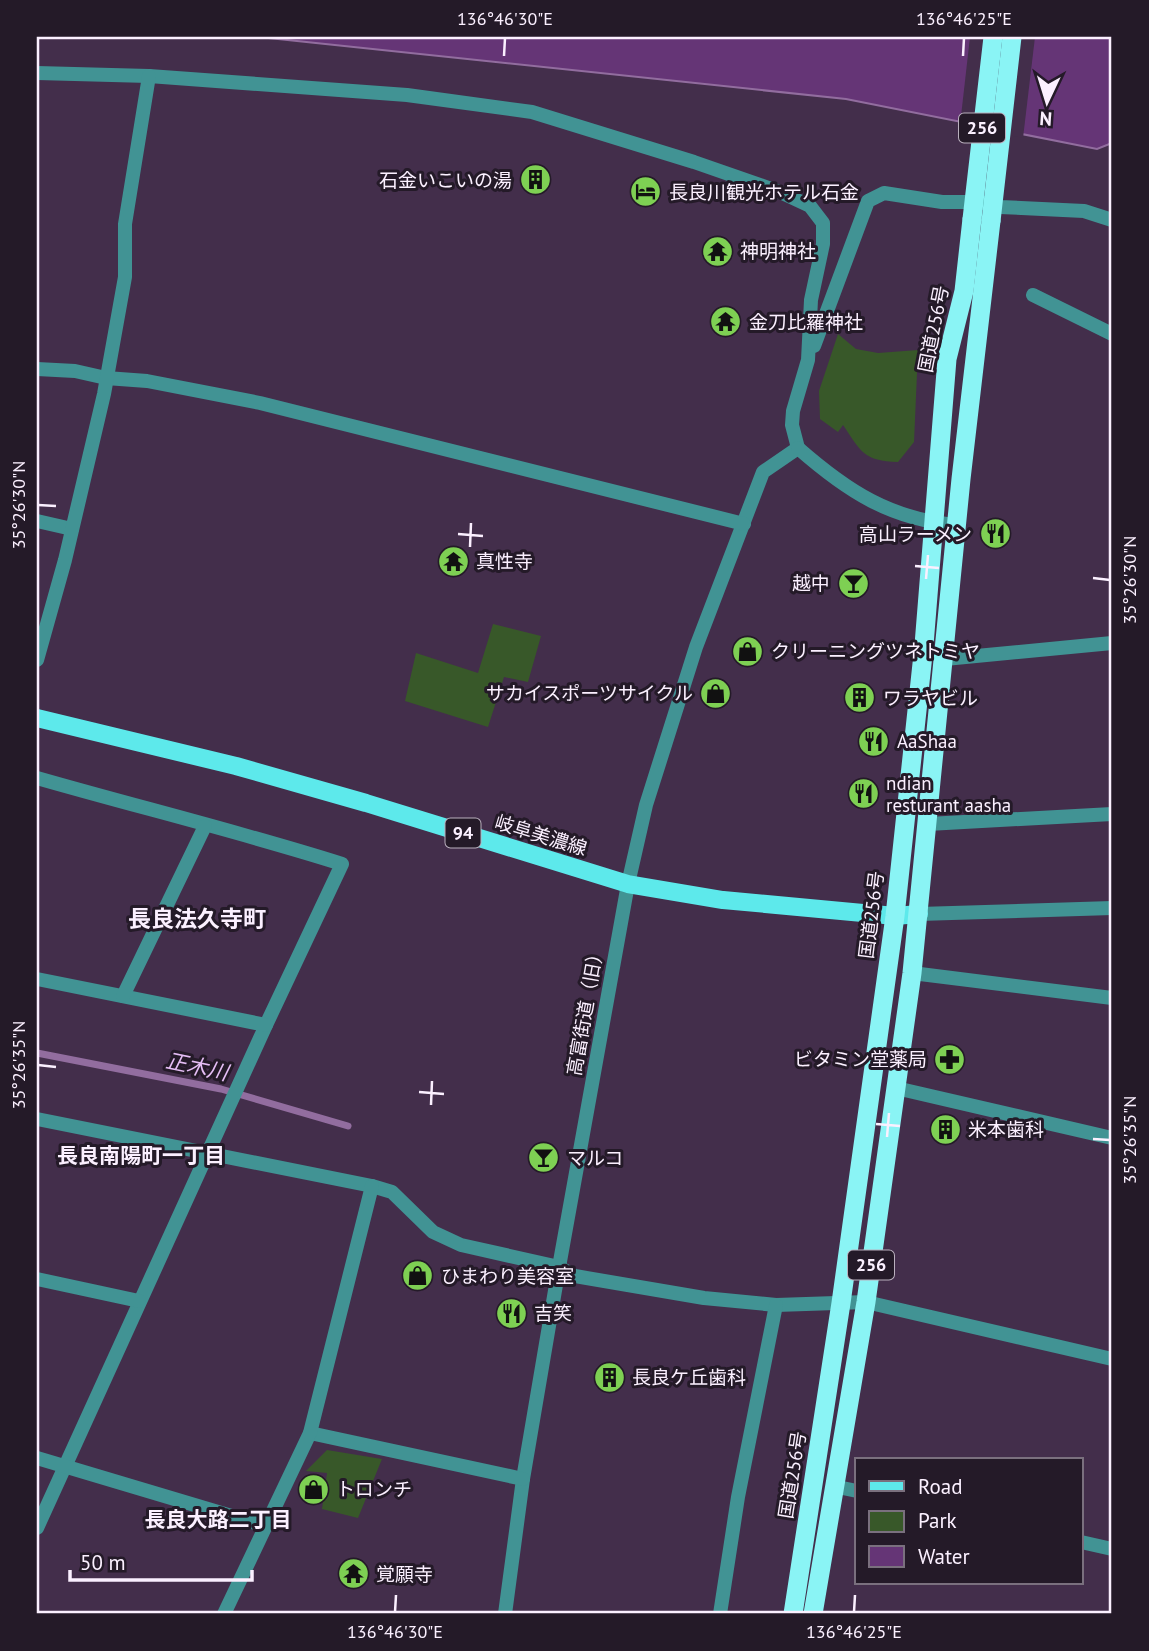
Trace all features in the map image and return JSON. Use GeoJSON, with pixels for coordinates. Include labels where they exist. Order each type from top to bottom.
{"type":"FeatureCollection","features":[{"type":"Feature","properties":{"kind":"highway","name":"256"},"geometry":{"type":"LineString","coordinates":[[813,1614],[866,1302],[919,914],[958,525],[982,220],[992,37]]}},
{"type":"Feature","properties":{"kind":"highway","name":"256"},"geometry":{"type":"LineString","coordinates":[[982,220],[1012,37]]}},
{"type":"Feature","properties":{"kind":"highway","name":"国道256号"},"geometry":{"type":"LineString","coordinates":[[793,1614],[841,1303],[895,916],[924,645],[947,359],[982,220]]}},
{"type":"Feature","properties":{"kind":"main road","name":"岐阜美濃線"},"geometry":{"type":"LineString","coordinates":[[37,718],[288,781],[628,884],[723,900],[895,916],[919,914]]}},
{"type":"Feature","properties":{"kind":"street"},"geometry":{"type":"LineString","coordinates":[[37,73],[149,76],[407,95],[532,112],[645,146],[780,192],[810,206],[823,223],[823,244],[811,300],[808,360]]}},
{"type":"Feature","properties":{"kind":"street"},"geometry":{"type":"LineString","coordinates":[[37,660],[72,529],[106,377],[125,277],[125,224],[149,76]]}},
{"type":"Feature","properties":{"kind":"street"},"geometry":{"type":"LineString","coordinates":[[958,525],[902,516],[869,501],[830,476],[798,448],[792,425],[793,411],[808,360],[868,201],[884,193],[943,202],[981,202],[1000,207],[1084,211],[1112,220]]}},
{"type":"Feature","properties":{"kind":"street"},"geometry":{"type":"LineString","coordinates":[[1033,295],[1112,334]]}},
{"type":"Feature","properties":{"kind":"street"},"geometry":{"type":"LineString","coordinates":[[37,369],[75,371],[147,381],[260,403],[744,524]]}},
{"type":"Feature","properties":{"kind":"street","name":"高富街道（旧）"},"geometry":{"type":"LineString","coordinates":[[505,1614],[523,1479],[559,1267],[628,884],[646,805],[696,647],[763,471],[798,448]]}},
{"type":"Feature","properties":{"kind":"street"},"geometry":{"type":"LineString","coordinates":[[37,521],[72,529]]}},
{"type":"Feature","properties":{"kind":"street"},"geometry":{"type":"LineString","coordinates":[[945,659],[1112,643]]}},
{"type":"Feature","properties":{"kind":"street"},"geometry":{"type":"LineString","coordinates":[[37,778],[205,826],[274,842],[342,864],[37,1528]]}},
{"type":"Feature","properties":{"kind":"street"},"geometry":{"type":"LineString","coordinates":[[928,824],[1112,814]]}},
{"type":"Feature","properties":{"kind":"street"},"geometry":{"type":"LineString","coordinates":[[123,996],[205,826]]}},
{"type":"Feature","properties":{"kind":"street"},"geometry":{"type":"LineString","coordinates":[[919,914],[1112,908]]}},
{"type":"Feature","properties":{"kind":"street"},"geometry":{"type":"LineString","coordinates":[[912,973],[1112,998]]}},
{"type":"Feature","properties":{"kind":"street"},"geometry":{"type":"LineString","coordinates":[[37,979],[266,1025]]}},
{"type":"Feature","properties":{"kind":"street"},"geometry":{"type":"LineString","coordinates":[[896,1088],[1112,1138]]}},
{"type":"Feature","properties":{"kind":"street"},"geometry":{"type":"LineString","coordinates":[[37,1119],[372,1186],[392,1192],[433,1232],[461,1245],[559,1267],[575,1276],[704,1298],[776,1305],[866,1302],[1112,1359]]}},
{"type":"Feature","properties":{"kind":"street"},"geometry":{"type":"LineString","coordinates":[[224,1614],[310,1433],[372,1186]]}},
{"type":"Feature","properties":{"kind":"street"},"geometry":{"type":"LineString","coordinates":[[37,1279],[139,1301]]}},
{"type":"Feature","properties":{"kind":"street"},"geometry":{"type":"LineString","coordinates":[[720,1614],[738,1497],[776,1305]]}},
{"type":"Feature","properties":{"kind":"street"},"geometry":{"type":"LineString","coordinates":[[310,1433],[523,1479]]}},
{"type":"Feature","properties":{"kind":"street"},"geometry":{"type":"LineString","coordinates":[[37,1458],[265,1526]]}},
{"type":"Feature","properties":{"kind":"street"},"geometry":{"type":"LineString","coordinates":[[833,1486],[855,1491]]}},
{"type":"Feature","properties":{"kind":"street"},"geometry":{"type":"LineString","coordinates":[[1082,1542],[1112,1549]]}},
{"type":"Feature","properties":{"kind":"green space"},"geometry":{"type":"Polygon","coordinates":[[[838,334],[856,349],[878,353],[918,350],[914,442],[898,462],[870,457],[859,448],[843,425],[838,432],[820,419],[819,391],[838,334]]]}},
{"type":"Feature","properties":{"kind":"green space"},"geometry":{"type":"Polygon","coordinates":[[[493,624],[541,636],[528,682],[504,677],[488,727],[405,701],[416,653],[478,673],[493,624]]]}},
{"type":"Feature","properties":{"kind":"green space"},"geometry":{"type":"Polygon","coordinates":[[[327,1450],[382,1459],[358,1518],[322,1509],[327,1473],[306,1471],[327,1450]]]}},
{"type":"Feature","properties":{"kind":"water"},"geometry":{"type":"Polygon","coordinates":[[[259,37],[1112,37],[1112,143],[1097,149],[846,99],[259,37]]]}},
{"type":"Feature","properties":{"kind":"pier"},"geometry":{"type":"Polygon","coordinates":[[[970,37],[1035,37],[1023,138],[960,125],[970,37]]]}},
{"type":"Feature","properties":{"kind":"waterway","name":"正木川"},"geometry":{"type":"LineString","coordinates":[[37,1053],[221,1089],[348,1126]]}},
{"type":"Feature","properties":{"kind":"place","name":"石金いこいの湯"},"geometry":{"type":"Point","coordinates":[535,180]}},
{"type":"Feature","properties":{"kind":"place","name":"長良川観光ホテル石金"},"geometry":{"type":"Point","coordinates":[646,192]}},
{"type":"Feature","properties":{"kind":"place","name":"神明神社"},"geometry":{"type":"Point","coordinates":[717,251]}},
{"type":"Feature","properties":{"kind":"place","name":"金刀比羅神社"},"geometry":{"type":"Point","coordinates":[726,322]}},
{"type":"Feature","properties":{"kind":"place","name":"高山ラーメン"},"geometry":{"type":"Point","coordinates":[995,534]}},
{"type":"Feature","properties":{"kind":"place","name":"真性寺"},"geometry":{"type":"Point","coordinates":[453,561]}},
{"type":"Feature","properties":{"kind":"place","name":"越中"},"geometry":{"type":"Point","coordinates":[853,583]}},
{"type":"Feature","properties":{"kind":"place","name":"クリーニングツネトミヤ"},"geometry":{"type":"Point","coordinates":[748,651]}},
{"type":"Feature","properties":{"kind":"place","name":"サカイスポーツサイクル"},"geometry":{"type":"Point","coordinates":[716,693]}},
{"type":"Feature","properties":{"kind":"place","name":"ワラヤビル"},"geometry":{"type":"Point","coordinates":[860,698]}},
{"type":"Feature","properties":{"kind":"place","name":"AaShaa"},"geometry":{"type":"Point","coordinates":[874,741]}},
{"type":"Feature","properties":{"kind":"place","name":"ndian resturant aasha"},"geometry":{"type":"Point","coordinates":[863,794]}},
{"type":"Feature","properties":{"kind":"place","name":"ビタミン堂薬局"},"geometry":{"type":"Point","coordinates":[950,1059]}},
{"type":"Feature","properties":{"kind":"place","name":"米本歯科"},"geometry":{"type":"Point","coordinates":[945,1129]}},
{"type":"Feature","properties":{"kind":"place","name":"マルコ"},"geometry":{"type":"Point","coordinates":[544,1158]}},
{"type":"Feature","properties":{"kind":"place","name":"ひまわり美容室"},"geometry":{"type":"Point","coordinates":[418,1276]}},
{"type":"Feature","properties":{"kind":"place","name":"吉笑"},"geometry":{"type":"Point","coordinates":[511,1313]}},
{"type":"Feature","properties":{"kind":"place","name":"長良ケ丘歯科"},"geometry":{"type":"Point","coordinates":[609,1377]}},
{"type":"Feature","properties":{"kind":"place","name":"トロンチ"},"geometry":{"type":"Point","coordinates":[313,1489]}},
{"type":"Feature","properties":{"kind":"place","name":"覚願寺"},"geometry":{"type":"Point","coordinates":[353,1574]}},
{"type":"Feature","properties":{"kind":"district","name":"長良法久寺町"},"geometry":{"type":"Point","coordinates":[197,919]}},
{"type":"Feature","properties":{"kind":"district","name":"長良南陽町一丁目"},"geometry":{"type":"Point","coordinates":[141,1156]}},
{"type":"Feature","properties":{"kind":"district","name":"長良大路二丁目"},"geometry":{"type":"Point","coordinates":[218,1520]}}]}
